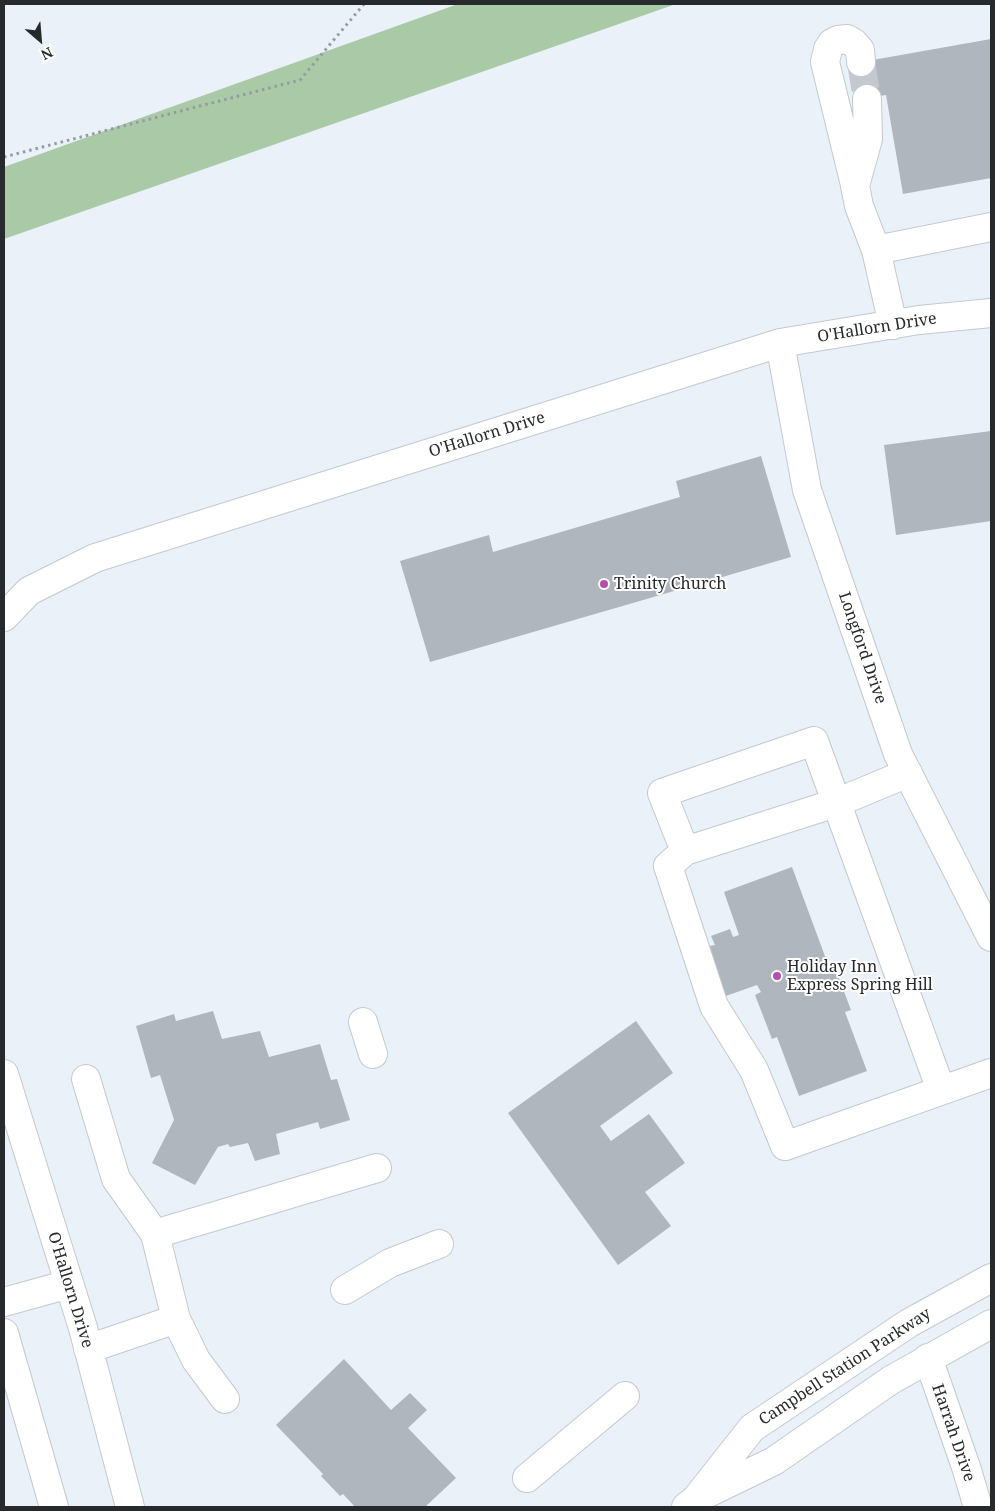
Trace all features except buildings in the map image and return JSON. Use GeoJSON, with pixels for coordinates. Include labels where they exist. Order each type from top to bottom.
{"type":"FeatureCollection","features":[{"type":"Feature","properties":{"kind":"street"},"geometry":{"type":"LineString","coordinates":[[858,53],[846,39],[838,40],[832,43],[828,49],[825,62],[857,182],[861,212],[876,250],[893,324]]}},
{"type":"Feature","properties":{"kind":"street"},"geometry":{"type":"LineString","coordinates":[[857,182],[868,139],[867,98]]}},
{"type":"Feature","properties":{"kind":"street"},"geometry":{"type":"LineString","coordinates":[[876,250],[991,227]]}},
{"type":"Feature","properties":{"kind":"street","name":"O'Hallorn Drive"},"geometry":{"type":"LineString","coordinates":[[4,617],[29,591],[94,558],[780,343],[893,324],[991,313]]}},
{"type":"Feature","properties":{"kind":"street","name":"Longford Drive"},"geometry":{"type":"LineString","coordinates":[[780,343],[807,490],[898,754],[991,937]]}},
{"type":"Feature","properties":{"kind":"street"},"geometry":{"type":"LineString","coordinates":[[685,851],[662,793],[814,741],[941,1090]]}},
{"type":"Feature","properties":{"kind":"street"},"geometry":{"type":"LineString","coordinates":[[908,773],[836,803],[685,851],[668,866],[714,1006],[754,1070],[785,1146],[991,1073]]}},
{"type":"Feature","properties":{"kind":"street"},"geometry":{"type":"LineString","coordinates":[[363,1022],[373,1054]]}},
{"type":"Feature","properties":{"kind":"street","name":"O'Hallorn Drive"},"geometry":{"type":"LineString","coordinates":[[4,1074],[13,1133],[69,1284],[130,1507]]}},
{"type":"Feature","properties":{"kind":"street"},"geometry":{"type":"LineString","coordinates":[[86,1079],[116,1179],[155,1234],[176,1319],[196,1360],[226,1399]]}},
{"type":"Feature","properties":{"kind":"street"},"geometry":{"type":"LineString","coordinates":[[155,1234],[377,1168]]}},
{"type":"Feature","properties":{"kind":"street"},"geometry":{"type":"LineString","coordinates":[[345,1290],[390,1264],[439,1244]]}},
{"type":"Feature","properties":{"kind":"street","name":"Campbell Station Parkway"},"geometry":{"type":"LineString","coordinates":[[697,1504],[752,1428],[909,1323],[991,1278]]}},
{"type":"Feature","properties":{"kind":"street"},"geometry":{"type":"LineString","coordinates":[[4,1302],[69,1284]]}},
{"type":"Feature","properties":{"kind":"street"},"geometry":{"type":"LineString","coordinates":[[88,1349],[176,1319]]}},
{"type":"Feature","properties":{"kind":"street","name":"Campbell Station Parkway"},"geometry":{"type":"LineString","coordinates":[[697,1504],[774,1461],[851,1406],[928,1358],[991,1324]]}},
{"type":"Feature","properties":{"kind":"street"},"geometry":{"type":"LineString","coordinates":[[4,1334],[54,1507]]}},
{"type":"Feature","properties":{"kind":"street","name":"Harrah Drive"},"geometry":{"type":"LineString","coordinates":[[928,1358],[978,1507]]}},
{"type":"Feature","properties":{"kind":"street"},"geometry":{"type":"LineString","coordinates":[[527,1478],[625,1396]]}},
{"type":"Feature","properties":{"kind":"path"},"geometry":{"type":"LineString","coordinates":[[4,158],[300,80],[364,4]]}},
{"type":"Feature","properties":{"kind":"green space"},"geometry":{"type":"Polygon","coordinates":[[[458,4],[676,4],[4,239],[4,167],[458,4]]]}},
{"type":"Feature","properties":{"kind":"tunnel"},"geometry":{"type":"LineString","coordinates":[[861,62],[867,99]]}},
{"type":"Feature","properties":{"kind":"place","name":"Trinity Church"},"geometry":{"type":"Point","coordinates":[604,584]}},
{"type":"Feature","properties":{"kind":"place","name":"Holiday Inn Express Spring Hill"},"geometry":{"type":"Point","coordinates":[777,976]}}]}
